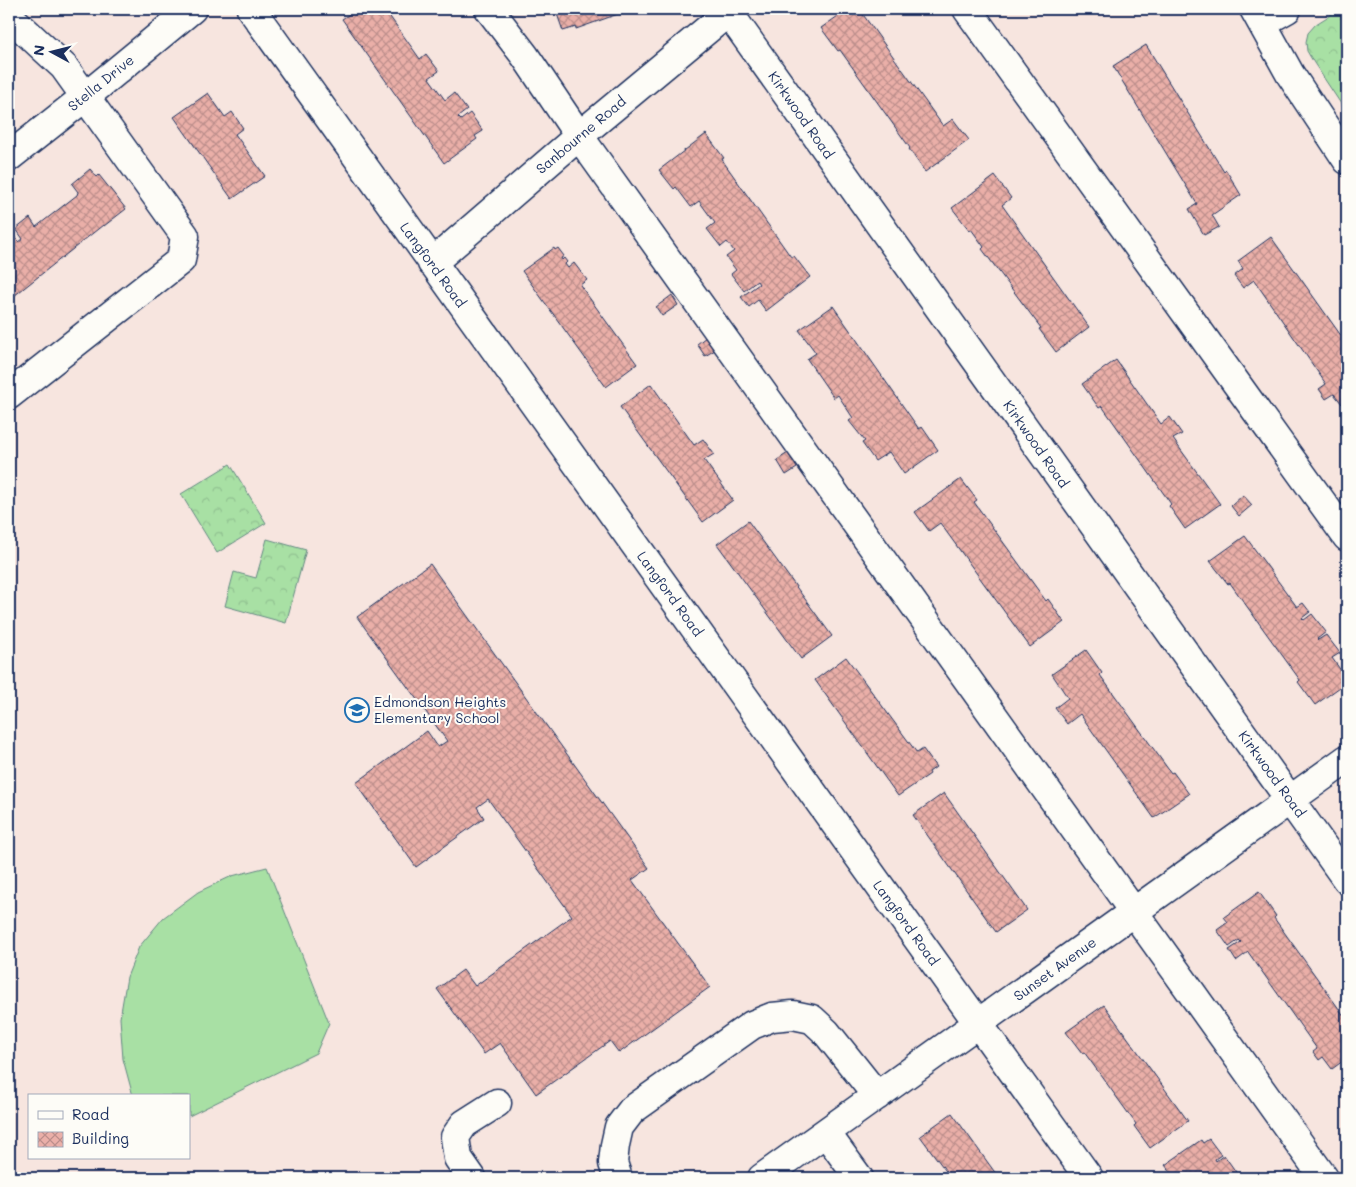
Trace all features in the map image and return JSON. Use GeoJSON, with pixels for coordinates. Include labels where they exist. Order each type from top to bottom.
{"type":"FeatureCollection","features":[{"type":"Feature","properties":{"kind":"street","name":"Stella Drive"},"geometry":{"type":"LineString","coordinates":[[9,157],[192,9]]}},
{"type":"Feature","properties":{"kind":"street","name":"Langford Road"},"geometry":{"type":"LineString","coordinates":[[251,9],[1089,1178]]}},
{"type":"Feature","properties":{"kind":"street"},"geometry":{"type":"LineString","coordinates":[[489,9],[525,56],[579,136],[1324,1178]]}},
{"type":"Feature","properties":{"kind":"street"},"geometry":{"type":"LineString","coordinates":[[506,9],[525,56]]}},
{"type":"Feature","properties":{"kind":"street"},"geometry":{"type":"LineString","coordinates":[[967,9],[1347,537]]}},
{"type":"Feature","properties":{"kind":"street"},"geometry":{"type":"LineString","coordinates":[[1287,9],[1258,16],[1290,74],[1347,160]]}},
{"type":"Feature","properties":{"kind":"street","name":"Sanbourne Road"},"geometry":{"type":"LineString","coordinates":[[432,263],[729,10]]}},
{"type":"Feature","properties":{"kind":"street","name":"Kirkwood Road"},"geometry":{"type":"LineString","coordinates":[[729,10],[1347,880]]}},
{"type":"Feature","properties":{"kind":"street"},"geometry":{"type":"LineString","coordinates":[[9,16],[64,67],[185,236],[180,260],[9,395]]}},
{"type":"Feature","properties":{"kind":"street","name":"Sunset Avenue"},"geometry":{"type":"LineString","coordinates":[[762,1178],[1347,759]]}},
{"type":"Feature","properties":{"kind":"street"},"geometry":{"type":"LineString","coordinates":[[618,1178],[613,1163],[615,1145],[619,1127],[632,1110],[752,1024],[772,1017],[792,1015],[812,1019],[826,1032],[877,1096]]}},
{"type":"Feature","properties":{"kind":"street"},"geometry":{"type":"LineString","coordinates":[[472,1178],[458,1158],[454,1137],[464,1124],[498,1103]]}},
{"type":"Feature","properties":{"kind":"street"},"geometry":{"type":"LineString","coordinates":[[826,1133],[859,1178]]}},
{"type":"Feature","properties":{"kind":"green space"},"geometry":{"type":"Polygon","coordinates":[[[1340,9],[1347,9],[1347,113],[1307,51],[1306,42],[1308,33],[1316,24],[1340,9]]]}},
{"type":"Feature","properties":{"kind":"green space"},"geometry":{"type":"Polygon","coordinates":[[[230,464],[266,523],[217,553],[181,494],[230,464]]]}},
{"type":"Feature","properties":{"kind":"green space"},"geometry":{"type":"Polygon","coordinates":[[[267,539],[306,550],[286,623],[225,606],[234,572],[256,578],[267,539]]]}},
{"type":"Feature","properties":{"kind":"green space"},"geometry":{"type":"Polygon","coordinates":[[[267,867],[329,1023],[316,1053],[190,1116],[190,1094],[132,1094],[123,1059],[120,1018],[127,977],[139,947],[163,918],[198,892],[232,876],[267,867]]]}},
{"type":"Feature","properties":{"kind":"building"},"geometry":{"type":"Polygon","coordinates":[[[357,9],[395,9],[388,14],[420,59],[426,54],[439,71],[429,78],[445,100],[454,93],[467,110],[458,117],[461,120],[470,113],[483,131],[475,136],[477,139],[444,163],[342,19],[357,9]]]}},
{"type":"Feature","properties":{"kind":"building"},"geometry":{"type":"Polygon","coordinates":[[[562,9],[616,9],[618,14],[576,29],[576,27],[563,31],[556,11],[562,9]]]}},
{"type":"Feature","properties":{"kind":"building"},"geometry":{"type":"Polygon","coordinates":[[[848,9],[859,9],[943,126],[953,119],[969,140],[925,172],[840,50],[838,51],[821,28],[848,9]]]}},
{"type":"Feature","properties":{"kind":"building"},"geometry":{"type":"Polygon","coordinates":[[[1146,45],[1224,172],[1226,170],[1241,195],[1212,215],[1219,227],[1204,235],[1189,209],[1197,204],[1113,66],[1146,45]]]}},
{"type":"Feature","properties":{"kind":"building"},"geometry":{"type":"Polygon","coordinates":[[[208,93],[225,117],[232,112],[243,128],[235,134],[265,176],[232,199],[174,117],[208,93]]]}},
{"type":"Feature","properties":{"kind":"building"},"geometry":{"type":"Polygon","coordinates":[[[706,134],[791,257],[794,256],[810,277],[766,311],[758,300],[749,307],[741,297],[759,284],[757,281],[744,291],[731,274],[736,270],[726,257],[734,251],[727,242],[721,247],[707,229],[715,223],[699,201],[691,207],[676,187],[674,189],[659,170],[706,134]]]}},
{"type":"Feature","properties":{"kind":"building"},"geometry":{"type":"Polygon","coordinates":[[[90,169],[97,177],[99,175],[126,209],[9,300],[9,235],[11,233],[19,242],[23,239],[16,229],[30,218],[36,227],[77,195],[78,192],[72,184],[90,169]]]}},
{"type":"Feature","properties":{"kind":"building"},"geometry":{"type":"Polygon","coordinates":[[[995,176],[1011,198],[1002,205],[1089,327],[1056,352],[1039,329],[1041,328],[982,249],[984,247],[971,229],[970,231],[952,208],[995,176]]]}},
{"type":"Feature","properties":{"kind":"building"},"geometry":{"type":"Polygon","coordinates":[[[1271,237],[1347,344],[1347,400],[1342,404],[1334,394],[1326,399],[1319,389],[1326,384],[1254,280],[1243,288],[1234,276],[1243,269],[1238,261],[1271,237]]]}},
{"type":"Feature","properties":{"kind":"building"},"geometry":{"type":"Polygon","coordinates":[[[554,248],[555,250],[558,248],[564,256],[561,258],[562,260],[564,258],[567,262],[565,264],[568,268],[574,263],[587,280],[580,285],[637,364],[606,387],[522,271],[554,248]]]}},
{"type":"Feature","properties":{"kind":"building"},"geometry":{"type":"Polygon","coordinates":[[[672,295],[678,305],[662,316],[656,307],[672,295]]]}},
{"type":"Feature","properties":{"kind":"building"},"geometry":{"type":"Polygon","coordinates":[[[833,306],[919,429],[922,427],[938,450],[904,474],[889,452],[875,461],[862,443],[865,441],[849,421],[853,418],[838,395],[834,398],[807,359],[816,353],[799,330],[833,306]]]}},
{"type":"Feature","properties":{"kind":"building"},"geometry":{"type":"Polygon","coordinates":[[[706,337],[715,350],[705,356],[697,344],[706,337]]]}},
{"type":"Feature","properties":{"kind":"building"},"geometry":{"type":"Polygon","coordinates":[[[1116,360],[1161,424],[1170,417],[1182,434],[1173,439],[1220,504],[1185,529],[1169,506],[1171,504],[1102,406],[1099,408],[1082,384],[1116,360]]]}},
{"type":"Feature","properties":{"kind":"building"},"geometry":{"type":"Polygon","coordinates":[[[651,384],[694,445],[703,439],[714,454],[704,460],[733,500],[703,522],[620,407],[651,384]]]}},
{"type":"Feature","properties":{"kind":"building"},"geometry":{"type":"Polygon","coordinates":[[[788,453],[797,468],[786,475],[777,460],[788,453]]]}},
{"type":"Feature","properties":{"kind":"building"},"geometry":{"type":"Polygon","coordinates":[[[961,479],[977,500],[974,502],[1046,601],[1048,599],[1064,622],[1030,647],[940,523],[929,531],[915,512],[961,479]]]}},
{"type":"Feature","properties":{"kind":"building"},"geometry":{"type":"Polygon","coordinates":[[[1243,495],[1252,505],[1239,516],[1231,506],[1243,495]]]}},
{"type":"Feature","properties":{"kind":"building"},"geometry":{"type":"Polygon","coordinates":[[[748,521],[832,636],[801,659],[717,544],[748,521]]]}},
{"type":"Feature","properties":{"kind":"building"},"geometry":{"type":"Polygon","coordinates":[[[1245,536],[1297,607],[1303,603],[1310,612],[1302,618],[1304,620],[1312,614],[1326,632],[1317,639],[1326,635],[1340,653],[1332,658],[1347,679],[1347,682],[1315,705],[1298,682],[1300,680],[1230,583],[1228,584],[1210,561],[1245,536]]]}},
{"type":"Feature","properties":{"kind":"building"},"geometry":{"type":"Polygon","coordinates":[[[430,564],[649,868],[632,880],[710,987],[619,1053],[610,1041],[536,1094],[500,1043],[484,1054],[437,989],[463,970],[475,986],[572,916],[488,799],[477,807],[484,818],[416,867],[356,783],[427,731],[438,747],[447,741],[357,617],[430,564]]]}},
{"type":"Feature","properties":{"kind":"building"},"geometry":{"type":"Polygon","coordinates":[[[1086,650],[1102,673],[1100,675],[1171,773],[1173,772],[1189,794],[1154,818],[1080,714],[1067,724],[1055,708],[1068,698],[1052,674],[1086,650]]]}},
{"type":"Feature","properties":{"kind":"building"},"geometry":{"type":"Polygon","coordinates":[[[846,657],[917,753],[923,749],[936,767],[929,772],[930,774],[898,796],[815,680],[846,657]]]}},
{"type":"Feature","properties":{"kind":"building"},"geometry":{"type":"Polygon","coordinates":[[[944,793],[1027,910],[996,932],[913,815],[944,793]]]}},
{"type":"Feature","properties":{"kind":"building"},"geometry":{"type":"Polygon","coordinates":[[[1259,892],[1276,916],[1274,918],[1347,1020],[1347,1058],[1332,1069],[1323,1057],[1319,1060],[1313,1052],[1317,1049],[1248,952],[1236,961],[1229,950],[1241,942],[1239,940],[1229,947],[1217,930],[1228,922],[1224,917],[1259,892]]]}},
{"type":"Feature","properties":{"kind":"building"},"geometry":{"type":"Polygon","coordinates":[[[1104,1005],[1188,1121],[1150,1148],[1134,1126],[1136,1124],[1084,1052],[1082,1053],[1066,1032],[1104,1005]]]}},
{"type":"Feature","properties":{"kind":"building"},"geometry":{"type":"Polygon","coordinates":[[[952,1113],[999,1178],[951,1178],[920,1136],[952,1113]]]}},
{"type":"Feature","properties":{"kind":"building"},"geometry":{"type":"Polygon","coordinates":[[[1209,1139],[1221,1155],[1215,1159],[1216,1161],[1224,1155],[1236,1172],[1229,1178],[1175,1178],[1165,1165],[1201,1140],[1203,1143],[1209,1139]]]}},
{"type":"Feature","properties":{"kind":"place","name":"Edmondson Heights Elementary School"},"geometry":{"type":"Point","coordinates":[357,710]}}]}
